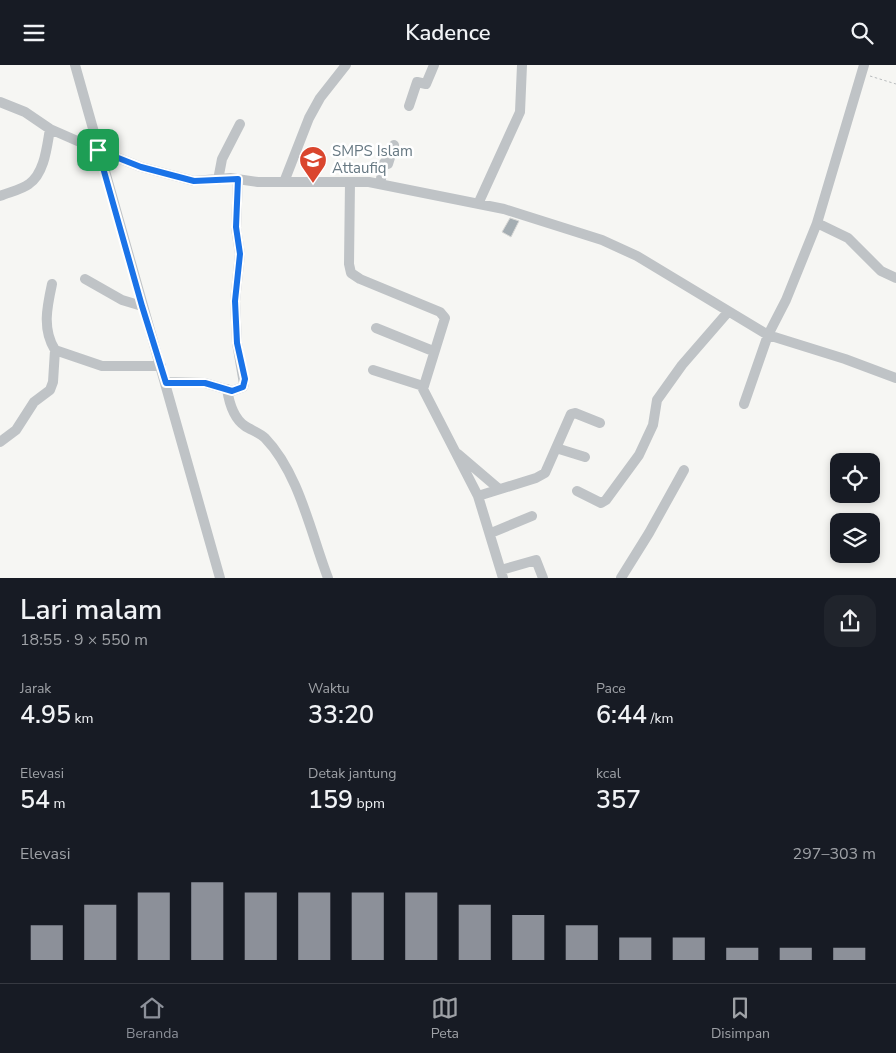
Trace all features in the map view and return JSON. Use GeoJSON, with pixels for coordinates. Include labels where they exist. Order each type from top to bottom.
{"type":"FeatureCollection","features":[{"type":"Feature","properties":{"kind":"street"},"geometry":{"type":"LineString","coordinates":[[75,65],[220,578]]}},
{"type":"Feature","properties":{"kind":"street"},"geometry":{"type":"LineString","coordinates":[[284,183],[309,118],[320,98],[346,65]]}},
{"type":"Feature","properties":{"kind":"street"},"geometry":{"type":"LineString","coordinates":[[409,106],[417,82],[426,84],[434,65]]}},
{"type":"Feature","properties":{"kind":"street"},"geometry":{"type":"LineString","coordinates":[[478,204],[520,112],[522,65]]}},
{"type":"Feature","properties":{"kind":"street"},"geometry":{"type":"LineString","coordinates":[[744,404],[768,335],[786,300],[817,223],[863,70]]}},
{"type":"Feature","properties":{"kind":"street"},"geometry":{"type":"LineString","coordinates":[[0,102],[25,112],[50,129],[98,150],[141,167],[194,181],[238,179],[284,183],[350,182],[380,184],[504,209],[602,241],[637,256],[768,335],[845,359],[896,378]]}},
{"type":"Feature","properties":{"kind":"street"},"geometry":{"type":"LineString","coordinates":[[218,180],[222,159],[240,124]]}},
{"type":"Feature","properties":{"kind":"street"},"geometry":{"type":"LineString","coordinates":[[0,197],[31,183],[35,178],[44,159],[50,129]]}},
{"type":"Feature","properties":{"kind":"street"},"geometry":{"type":"LineString","coordinates":[[380,184],[384,163],[388,164],[394,145]]}},
{"type":"Feature","properties":{"kind":"street"},"geometry":{"type":"LineString","coordinates":[[166,383],[205,383],[232,391],[243,387],[245,379],[237,343],[235,301],[240,254],[236,227],[238,179]]}},
{"type":"Feature","properties":{"kind":"street"},"geometry":{"type":"LineString","coordinates":[[350,182],[349,264],[351,273],[360,279],[440,312],[444,318],[423,386],[427,400],[478,496],[502,574],[536,561],[543,578]]}},
{"type":"Feature","properties":{"kind":"street"},"geometry":{"type":"LineString","coordinates":[[817,223],[848,238],[881,271],[896,278]]}},
{"type":"Feature","properties":{"kind":"street"},"geometry":{"type":"LineString","coordinates":[[85,279],[122,300],[142,306]]}},
{"type":"Feature","properties":{"kind":"street"},"geometry":{"type":"LineString","coordinates":[[52,284],[45,319],[51,344],[55,350],[102,367],[160,366]]}},
{"type":"Feature","properties":{"kind":"street"},"geometry":{"type":"LineString","coordinates":[[577,491],[596,502],[601,503],[606,500],[639,455],[653,425],[657,400],[678,370],[728,312]]}},
{"type":"Feature","properties":{"kind":"street"},"geometry":{"type":"LineString","coordinates":[[376,328],[433,351]]}},
{"type":"Feature","properties":{"kind":"street"},"geometry":{"type":"LineString","coordinates":[[0,442],[16,430],[34,402],[50,390],[53,382],[55,350]]}},
{"type":"Feature","properties":{"kind":"street"},"geometry":{"type":"LineString","coordinates":[[373,370],[423,386]]}},
{"type":"Feature","properties":{"kind":"street"},"geometry":{"type":"LineString","coordinates":[[227,389],[229,403],[243,425],[265,438],[292,477],[328,578]]}},
{"type":"Feature","properties":{"kind":"street"},"geometry":{"type":"LineString","coordinates":[[478,496],[541,476],[548,469],[571,413],[600,423]]}},
{"type":"Feature","properties":{"kind":"street"},"geometry":{"type":"LineString","coordinates":[[556,447],[585,457]]}},
{"type":"Feature","properties":{"kind":"street"},"geometry":{"type":"LineString","coordinates":[[454,450],[499,489]]}},
{"type":"Feature","properties":{"kind":"street"},"geometry":{"type":"LineString","coordinates":[[621,578],[650,533],[684,470]]}},
{"type":"Feature","properties":{"kind":"street"},"geometry":{"type":"LineString","coordinates":[[490,533],[532,516]]}},
{"type":"Feature","properties":{"kind":"path"},"geometry":{"type":"LineString","coordinates":[[863,70],[896,84]]}},
{"type":"Feature","properties":{"kind":"building"},"geometry":{"type":"Polygon","coordinates":[[[510,218],[519,221],[511,237],[502,232],[510,218]]]}},
{"type":"Feature","properties":{"kind":"place","name":"SMPS Islam Attaufiq"},"geometry":{"type":"Point","coordinates":[313,184]}},
{"type":"Feature","properties":{"kind":"route"},"geometry":{"type":"LineString","coordinates":[[98,150],[141,167],[194,181],[238,179],[236,227],[240,254],[235,301],[237,343],[245,379],[243,387],[232,391],[205,383],[166,383],[98,150]]}}]}
